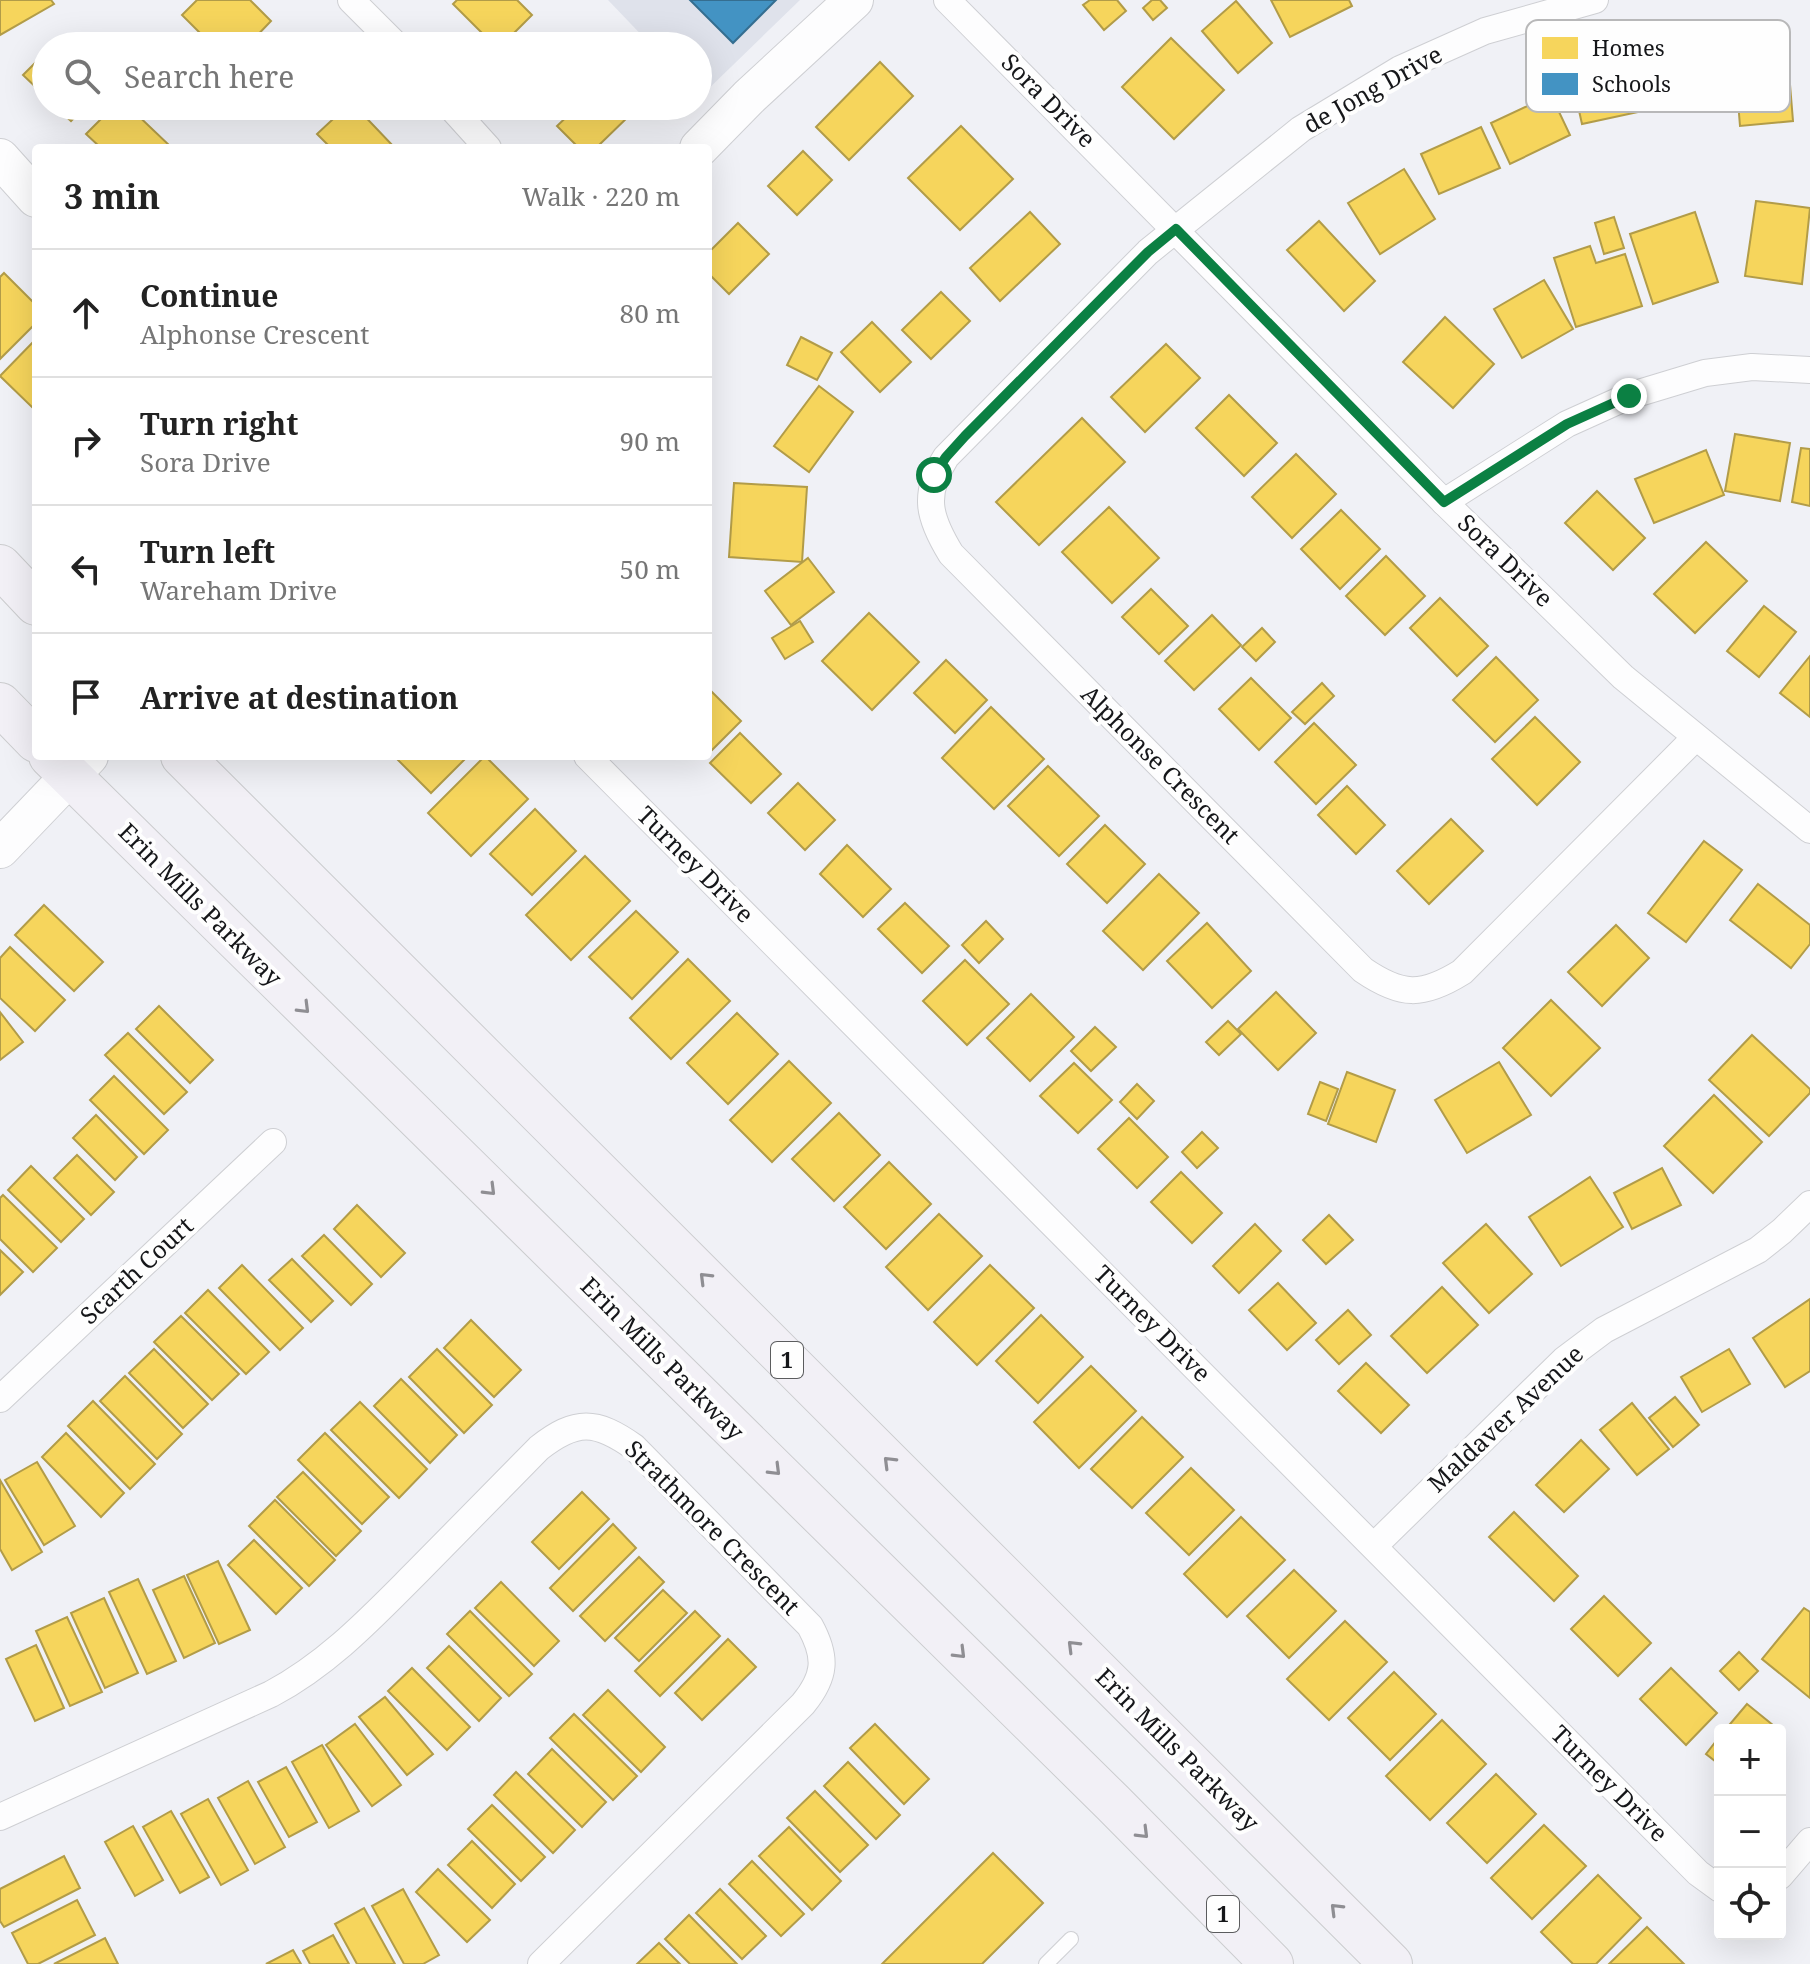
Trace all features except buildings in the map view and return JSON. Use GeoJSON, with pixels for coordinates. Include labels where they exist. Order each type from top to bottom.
{"type":"FeatureCollection","features":[{"type":"Feature","properties":{"kind":"main road"},"geometry":{"type":"LineString","coordinates":[[0,566],[32,600]]}},
{"type":"Feature","properties":{"kind":"main road"},"geometry":{"type":"LineString","coordinates":[[0,704],[32,737]]}},
{"type":"Feature","properties":{"kind":"main road","name":"Erin Mills Parkway"},"geometry":{"type":"LineString","coordinates":[[186,760],[1391,1964]]}},
{"type":"Feature","properties":{"kind":"main road","name":"Erin Mills Parkway"},"geometry":{"type":"LineString","coordinates":[[70,763],[1272,1964]]}},
{"type":"Feature","properties":{"kind":"street"},"geometry":{"type":"LineString","coordinates":[[351,0],[383,32]]}},
{"type":"Feature","properties":{"kind":"street"},"geometry":{"type":"LineString","coordinates":[[703,144],[854,0]]}},
{"type":"Feature","properties":{"kind":"street","name":"Sora Drive"},"geometry":{"type":"LineString","coordinates":[[947,0],[1444,502],[1623,677],[1810,830]]}},
{"type":"Feature","properties":{"kind":"street","name":"de Jong Drive"},"geometry":{"type":"LineString","coordinates":[[1176,229],[1301,129],[1400,69],[1485,31],[1595,0]]}},
{"type":"Feature","properties":{"kind":"street"},"geometry":{"type":"LineString","coordinates":[[463,120],[484,144]]}},
{"type":"Feature","properties":{"kind":"street"},"geometry":{"type":"LineString","coordinates":[[0,158],[32,194]]}},
{"type":"Feature","properties":{"kind":"street","name":"Alphonse Crescent"},"geometry":{"type":"LineString","coordinates":[[1176,229],[1148,252],[946,457],[934,475],[930,499],[934,527],[951,554],[1363,970],[1384,984],[1407,990],[1430,989],[1462,972],[1695,738]]}},
{"type":"Feature","properties":{"kind":"street"},"geometry":{"type":"LineString","coordinates":[[1444,502],[1567,424],[1629,396],[1705,373],[1752,367],[1810,370]]}},
{"type":"Feature","properties":{"kind":"street","name":"Turney Drive"},"geometry":{"type":"LineString","coordinates":[[591,760],[1698,1873],[1714,1885]]}},
{"type":"Feature","properties":{"kind":"street"},"geometry":{"type":"LineString","coordinates":[[0,849],[70,763]]}},
{"type":"Feature","properties":{"kind":"street","name":"Scarth Court"},"geometry":{"type":"LineString","coordinates":[[0,1399],[273,1142]]}},
{"type":"Feature","properties":{"kind":"street","name":"Maldaver Avenue"},"geometry":{"type":"LineString","coordinates":[[1374,1546],[1564,1360],[1604,1330],[1758,1250],[1810,1204]]}},
{"type":"Feature","properties":{"kind":"street","name":"Strathmore Crescent"},"geometry":{"type":"LineString","coordinates":[[0,1817],[271,1694],[304,1676],[336,1652],[370,1620],[539,1448],[559,1433],[576,1426],[597,1427],[614,1433],[634,1447],[810,1626],[819,1643],[821,1672],[816,1688],[803,1704],[541,1964]]}},
{"type":"Feature","properties":{"kind":"street"},"geometry":{"type":"LineString","coordinates":[[1786,1869],[1810,1841]]}},
{"type":"Feature","properties":{"kind":"lane"},"geometry":{"type":"LineString","coordinates":[[1046,1964],[1071,1939]]}},
{"type":"Feature","properties":{"kind":"shaded area"},"geometry":{"type":"Polygon","coordinates":[[[608,0],[800,0],[712,85],[712,32],[639,32],[608,0]]]}},
{"type":"Feature","properties":{"kind":"route"},"geometry":{"type":"LineString","coordinates":[[934,475],[965,436],[1148,252],[1176,229],[1444,502],[1567,424],[1629,396]]}}]}
